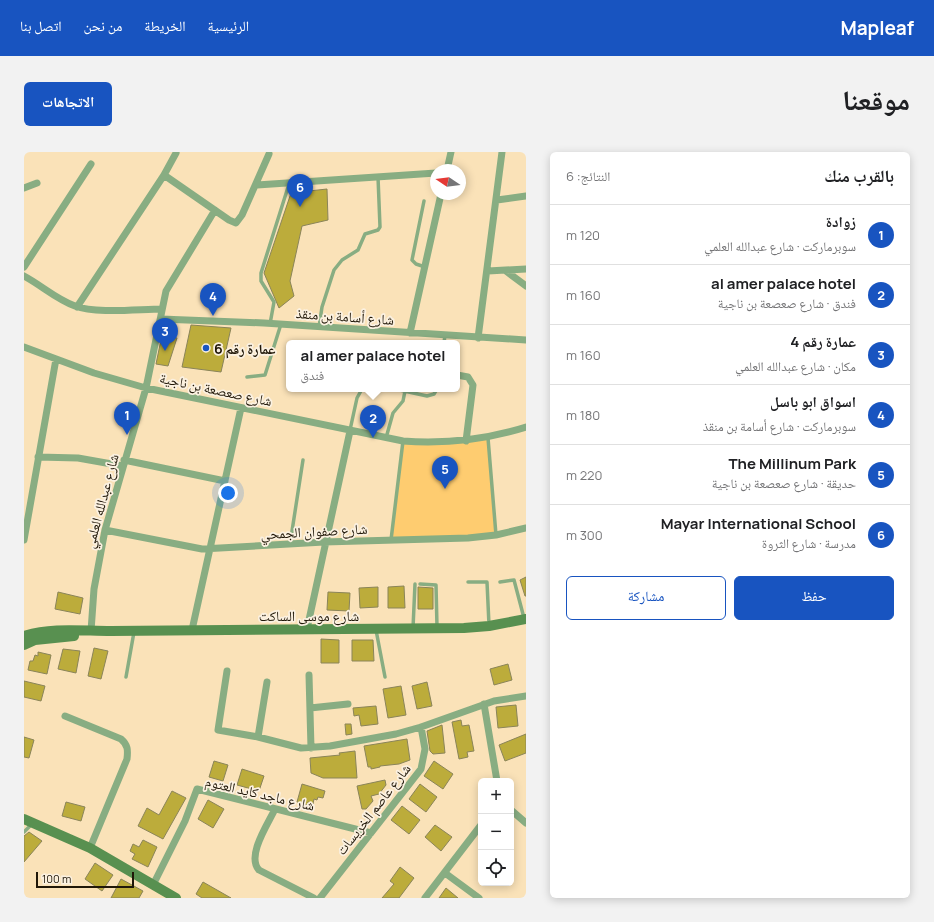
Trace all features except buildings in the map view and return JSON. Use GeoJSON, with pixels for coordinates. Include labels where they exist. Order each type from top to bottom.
{"type":"FeatureCollection","features":[{"type":"Feature","properties":{"kind":"street"},"geometry":{"type":"LineString","coordinates":[[448,164],[451,152]]}},
{"type":"Feature","properties":{"kind":"street"},"geometry":{"type":"LineString","coordinates":[[478,338],[488,271],[502,152]]}},
{"type":"Feature","properties":{"kind":"street"},"geometry":{"type":"LineString","coordinates":[[77,307],[164,175],[176,153]]}},
{"type":"Feature","properties":{"kind":"street"},"geometry":{"type":"LineString","coordinates":[[164,175],[236,223],[239,220],[256,185],[269,154]]}},
{"type":"Feature","properties":{"kind":"street"},"geometry":{"type":"LineString","coordinates":[[24,267],[90,164]]}},
{"type":"Feature","properties":{"kind":"street"},"geometry":{"type":"LineString","coordinates":[[256,185],[430,173]]}},
{"type":"Feature","properties":{"kind":"street"},"geometry":{"type":"LineString","coordinates":[[24,188],[37,183]]}},
{"type":"Feature","properties":{"kind":"street"},"geometry":{"type":"LineString","coordinates":[[497,200],[526,196]]}},
{"type":"Feature","properties":{"kind":"street"},"geometry":{"type":"LineString","coordinates":[[410,333],[440,200]]}},
{"type":"Feature","properties":{"kind":"street","name":"شارع عبدالله العلمي"},"geometry":{"type":"LineString","coordinates":[[91,631],[94,589],[105,530],[146,388],[166,291],[170,281],[215,210]]}},
{"type":"Feature","properties":{"kind":"street"},"geometry":{"type":"LineString","coordinates":[[488,271],[526,269]]}},
{"type":"Feature","properties":{"kind":"street"},"geometry":{"type":"LineString","coordinates":[[506,271],[526,286]]}},
{"type":"Feature","properties":{"kind":"street"},"geometry":{"type":"LineString","coordinates":[[24,276],[60,299],[77,307],[97,309],[162,309]]}},
{"type":"Feature","properties":{"kind":"street","name":"شارع أسامة بن منقذ"},"geometry":{"type":"LineString","coordinates":[[161,319],[281,324],[526,340]]}},
{"type":"Feature","properties":{"kind":"street","name":"شارع صعصعة بن ناجية"},"geometry":{"type":"LineString","coordinates":[[24,346],[56,359],[146,388],[402,441],[434,443],[466,441],[488,438],[526,427]]}},
{"type":"Feature","properties":{"kind":"street"},"geometry":{"type":"LineString","coordinates":[[24,540],[28,491],[38,457],[56,359]]}},
{"type":"Feature","properties":{"kind":"street"},"geometry":{"type":"LineString","coordinates":[[460,376],[468,377],[473,386],[466,441]]}},
{"type":"Feature","properties":{"kind":"street"},"geometry":{"type":"LineString","coordinates":[[192,630],[241,408]]}},
{"type":"Feature","properties":{"kind":"street"},"geometry":{"type":"LineString","coordinates":[[307,629],[324,542],[350,431]]}},
{"type":"Feature","properties":{"kind":"street"},"geometry":{"type":"LineString","coordinates":[[38,457],[78,458],[124,463],[225,481]]}},
{"type":"Feature","properties":{"kind":"street","name":"شارع صفوان الجمحي"},"geometry":{"type":"LineString","coordinates":[[105,530],[193,548],[209,549],[324,542],[468,538],[496,535],[526,528]]}},
{"type":"Feature","properties":{"kind":"street","name":"شارع موسى الساكت"},"geometry":{"type":"LineString","coordinates":[[24,636],[37,632],[84,629],[91,631],[437,629],[490,626],[525,619]]}},
{"type":"Feature","properties":{"kind":"street","name":"شارع موسى الساكت"},"geometry":{"type":"LineString","coordinates":[[24,645],[35,640],[74,636],[91,631]]}},
{"type":"Feature","properties":{"kind":"street"},"geometry":{"type":"LineString","coordinates":[[227,671],[218,730],[258,737],[293,747],[311,748],[355,743],[421,727],[503,698],[526,696]]}},
{"type":"Feature","properties":{"kind":"street"},"geometry":{"type":"LineString","coordinates":[[309,675],[311,748]]}},
{"type":"Feature","properties":{"kind":"street"},"geometry":{"type":"LineString","coordinates":[[258,737],[267,682]]}},
{"type":"Feature","properties":{"kind":"street"},"geometry":{"type":"LineString","coordinates":[[310,708],[348,704]]}},
{"type":"Feature","properties":{"kind":"street"},"geometry":{"type":"LineString","coordinates":[[484,704],[496,778]]}},
{"type":"Feature","properties":{"kind":"street"},"geometry":{"type":"LineString","coordinates":[[65,716],[121,739],[126,744],[128,749],[127,759],[90,848]]}},
{"type":"Feature","properties":{"kind":"street","name":"شارع عاصم الخريسات"},"geometry":{"type":"LineString","coordinates":[[320,898],[421,768],[425,749],[421,727]]}},
{"type":"Feature","properties":{"kind":"street","name":"شارع ماجد كايد العتوم"},"geometry":{"type":"LineString","coordinates":[[153,885],[185,821],[197,789],[371,833]]}},
{"type":"Feature","properties":{"kind":"street"},"geometry":{"type":"LineString","coordinates":[[275,809],[254,854],[255,866],[259,870],[314,898]]}},
{"type":"Feature","properties":{"kind":"street"},"geometry":{"type":"LineString","coordinates":[[514,812],[525,821]]}},
{"type":"Feature","properties":{"kind":"street"},"geometry":{"type":"LineString","coordinates":[[29,821],[90,848],[176,898]]}},
{"type":"Feature","properties":{"kind":"street"},"geometry":{"type":"LineString","coordinates":[[425,898],[478,829]]}},
{"type":"Feature","properties":{"kind":"street"},"geometry":{"type":"LineString","coordinates":[[445,873],[479,898]]}},
{"type":"Feature","properties":{"kind":"lane"},"geometry":{"type":"LineString","coordinates":[[319,327],[322,307],[334,270],[342,260],[358,250],[365,234],[378,230],[380,227],[378,176]]}},
{"type":"Feature","properties":{"kind":"lane"},"geometry":{"type":"LineString","coordinates":[[270,324],[274,302],[261,278],[290,183]]}},
{"type":"Feature","properties":{"kind":"lane"},"geometry":{"type":"LineString","coordinates":[[424,201],[412,260],[416,264],[425,267]]}},
{"type":"Feature","properties":{"kind":"lane"},"geometry":{"type":"LineString","coordinates":[[247,377],[265,375],[281,324]]}},
{"type":"Feature","properties":{"kind":"lane"},"geometry":{"type":"LineString","coordinates":[[444,340],[445,335]]}},
{"type":"Feature","properties":{"kind":"lane"},"geometry":{"type":"LineString","coordinates":[[350,431],[357,398],[360,392]]}},
{"type":"Feature","properties":{"kind":"lane"},"geometry":{"type":"LineString","coordinates":[[386,438],[393,413],[403,401],[405,392]]}},
{"type":"Feature","properties":{"kind":"lane"},"geometry":{"type":"LineString","coordinates":[[409,392],[427,396],[434,394],[435,392]]}},
{"type":"Feature","properties":{"kind":"lane"},"geometry":{"type":"LineString","coordinates":[[488,438],[496,535]]}},
{"type":"Feature","properties":{"kind":"lane"},"geometry":{"type":"LineString","coordinates":[[391,540],[402,441]]}},
{"type":"Feature","properties":{"kind":"lane"},"geometry":{"type":"LineString","coordinates":[[290,544],[303,460]]}},
{"type":"Feature","properties":{"kind":"lane"},"geometry":{"type":"LineString","coordinates":[[500,582],[514,580],[525,619]]}},
{"type":"Feature","properties":{"kind":"lane"},"geometry":{"type":"LineString","coordinates":[[468,582],[487,582],[490,626]]}},
{"type":"Feature","properties":{"kind":"lane"},"geometry":{"type":"LineString","coordinates":[[413,629],[415,584]]}},
{"type":"Feature","properties":{"kind":"lane"},"geometry":{"type":"LineString","coordinates":[[420,584],[436,585],[437,629]]}},
{"type":"Feature","properties":{"kind":"lane"},"geometry":{"type":"LineString","coordinates":[[376,629],[385,677]]}},
{"type":"Feature","properties":{"kind":"lane"},"geometry":{"type":"LineString","coordinates":[[126,677],[134,631]]}},
{"type":"Feature","properties":{"kind":"lane"},"geometry":{"type":"LineString","coordinates":[[24,832],[29,821]]}},
{"type":"Feature","properties":{"kind":"shaded area"},"geometry":{"type":"Polygon","coordinates":[[[488,438],[496,535],[391,540],[403,441],[488,438]]]}},
{"type":"Feature","properties":{"kind":"place","name":"Mayar International School"},"geometry":{"type":"Point","coordinates":[300,207]}},
{"type":"Feature","properties":{"kind":"place","name":"اسواق ابو باسل"},"geometry":{"type":"Point","coordinates":[213,316]}},
{"type":"Feature","properties":{"kind":"place","name":"عمارة رقم 6"},"geometry":{"type":"Point","coordinates":[206,348]}},
{"type":"Feature","properties":{"kind":"place","name":"عمارة رقم 4"},"geometry":{"type":"Point","coordinates":[165,351]}},
{"type":"Feature","properties":{"kind":"place","name":"زوادة"},"geometry":{"type":"Point","coordinates":[127,435]}},
{"type":"Feature","properties":{"kind":"place","name":"al amer palace hotel"},"geometry":{"type":"Point","coordinates":[373,438]}},
{"type":"Feature","properties":{"kind":"place","name":"The Millinum Park"},"geometry":{"type":"Point","coordinates":[445,489]}}]}
